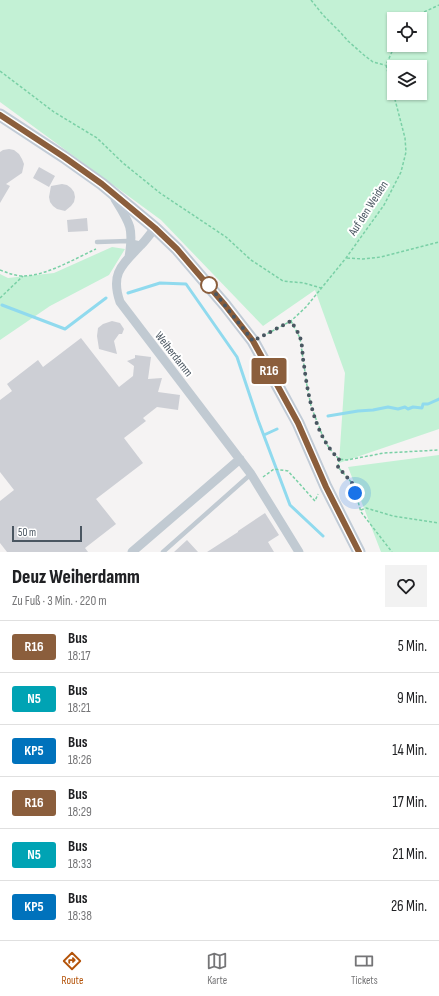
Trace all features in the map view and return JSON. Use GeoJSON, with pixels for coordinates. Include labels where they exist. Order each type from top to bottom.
{"type":"FeatureCollection","features":[{"type":"Feature","properties":{"kind":"main road"},"geometry":{"type":"LineString","coordinates":[[0,115],[64,157],[110,191],[155,228],[191,264],[225,305],[253,341],[298,423],[326,487],[359,552]]}},
{"type":"Feature","properties":{"kind":"street","name":"Weiherdamm"},"geometry":{"type":"LineString","coordinates":[[110,191],[125,214],[130,225],[132,242],[129,257]]}},
{"type":"Feature","properties":{"kind":"street","name":"Weiherdamm"},"geometry":{"type":"LineString","coordinates":[[155,228],[126,260],[120,269],[116,284],[120,302],[251,474],[299,552]]}},
{"type":"Feature","properties":{"kind":"street"},"geometry":{"type":"LineString","coordinates":[[132,552],[240,459]]}},
{"type":"Feature","properties":{"kind":"lane"},"geometry":{"type":"LineString","coordinates":[[97,242],[132,242],[142,244]]}},
{"type":"Feature","properties":{"kind":"lane"},"geometry":{"type":"LineString","coordinates":[[163,552],[251,474]]}},
{"type":"Feature","properties":{"kind":"path"},"geometry":{"type":"LineString","coordinates":[[311,0],[322,15],[359,51],[373,62],[386,65],[392,52]]}},
{"type":"Feature","properties":{"kind":"path"},"geometry":{"type":"LineString","coordinates":[[424,12],[439,6]]}},
{"type":"Feature","properties":{"kind":"path","name":"Auf den Weiden"},"geometry":{"type":"LineString","coordinates":[[253,341],[291,321],[306,307],[346,258],[384,205],[401,172],[406,152],[405,138],[386,65]]}},
{"type":"Feature","properties":{"kind":"path"},"geometry":{"type":"LineString","coordinates":[[0,71],[54,112],[97,138],[123,163],[160,193],[226,236],[250,260],[283,281],[304,283],[321,288]]}},
{"type":"Feature","properties":{"kind":"path"},"geometry":{"type":"LineString","coordinates":[[0,270],[12,275],[23,276],[35,274],[99,248],[105,241]]}},
{"type":"Feature","properties":{"kind":"path"},"geometry":{"type":"LineString","coordinates":[[346,258],[363,259],[381,257],[439,242]]}},
{"type":"Feature","properties":{"kind":"path"},"geometry":{"type":"LineString","coordinates":[[0,298],[23,276]]}},
{"type":"Feature","properties":{"kind":"path"},"geometry":{"type":"LineString","coordinates":[[291,321],[300,338],[311,406],[323,437],[329,448],[339,459],[347,460],[384,453],[439,450]]}},
{"type":"Feature","properties":{"kind":"path"},"geometry":{"type":"LineString","coordinates":[[339,459],[338,467],[353,484],[361,512],[392,552]]}},
{"type":"Feature","properties":{"kind":"path"},"geometry":{"type":"LineString","coordinates":[[256,482],[274,469],[288,471],[315,502],[319,491],[326,487]]}},
{"type":"Feature","properties":{"kind":"path"},"geometry":{"type":"LineString","coordinates":[[361,510],[366,508],[393,516],[439,523]]}},
{"type":"Feature","properties":{"kind":"green space"},"geometry":{"type":"Polygon","coordinates":[[[0,0],[439,0],[439,429],[339,463],[345,373],[315,290],[263,326],[161,220],[0,102],[0,0]]]}},
{"type":"Feature","properties":{"kind":"green space"},"geometry":{"type":"Polygon","coordinates":[[[112,247],[125,249],[109,275],[50,306],[0,340],[0,274],[8,278],[54,273],[112,247]]]}},
{"type":"Feature","properties":{"kind":"green space"},"geometry":{"type":"Polygon","coordinates":[[[439,455],[439,552],[381,552],[348,467],[439,455]]]}},
{"type":"Feature","properties":{"kind":"building"},"geometry":{"type":"Polygon","coordinates":[[[9,149],[14,150],[19,154],[24,164],[22,173],[6,184],[10,186],[0,203],[0,152],[9,149]]]}},
{"type":"Feature","properties":{"kind":"building"},"geometry":{"type":"Polygon","coordinates":[[[39,167],[55,176],[49,187],[33,178],[39,167]]]}},
{"type":"Feature","properties":{"kind":"building"},"geometry":{"type":"Polygon","coordinates":[[[62,184],[71,188],[75,197],[74,202],[65,211],[57,209],[53,206],[49,197],[51,186],[62,184]]]}},
{"type":"Feature","properties":{"kind":"building"},"geometry":{"type":"Polygon","coordinates":[[[87,218],[88,231],[68,232],[67,220],[87,218]]]}},
{"type":"Feature","properties":{"kind":"building"},"geometry":{"type":"Polygon","coordinates":[[[112,321],[120,323],[124,329],[122,334],[119,334],[114,341],[117,354],[99,349],[97,336],[98,328],[103,324],[112,321]]]}},
{"type":"Feature","properties":{"kind":"building"},"geometry":{"type":"Polygon","coordinates":[[[81,338],[119,387],[133,376],[134,366],[127,361],[135,358],[135,355],[151,357],[148,379],[162,378],[158,392],[180,395],[178,410],[157,407],[143,418],[146,421],[124,438],[143,463],[96,499],[116,524],[85,548],[88,552],[7,552],[0,543],[0,501],[14,490],[0,472],[0,400],[12,391],[7,384],[38,360],[43,367],[81,338]]]}},
{"type":"Feature","properties":{"kind":"building"},"geometry":{"type":"Polygon","coordinates":[[[265,513],[279,535],[268,542],[274,552],[207,552],[238,532],[265,513]]]}},
{"type":"Feature","properties":{"kind":"building"},"geometry":{"type":"Polygon","coordinates":[[[187,540],[198,552],[174,552],[187,540]]]}},
{"type":"Feature","properties":{"kind":"waterway"},"geometry":{"type":"LineString","coordinates":[[128,293],[160,283],[186,284],[237,357],[258,420],[290,505],[323,536]]}},
{"type":"Feature","properties":{"kind":"waterway"},"geometry":{"type":"LineString","coordinates":[[2,305],[65,329],[106,298]]}},
{"type":"Feature","properties":{"kind":"waterway"},"geometry":{"type":"LineString","coordinates":[[328,416],[388,407],[398,409],[405,407],[408,409],[413,407],[422,408],[423,404],[428,404],[439,399]]}},
{"type":"Feature","properties":{"kind":"waterway"},"geometry":{"type":"LineString","coordinates":[[264,435],[277,429]]}},
{"type":"Feature","properties":{"kind":"bus line","name":"R16"},"geometry":{"type":"LineString","coordinates":[[0,115],[102,184],[155,228],[191,264],[225,305],[253,341],[298,423],[326,487],[359,552]]}},
{"type":"Feature","properties":{"kind":"route"},"geometry":{"type":"LineString","coordinates":[[209,285],[208,284],[253,341],[291,321],[300,338],[311,406],[317,423],[329,448],[339,459],[338,467],[353,484],[355,493]]}}]}
